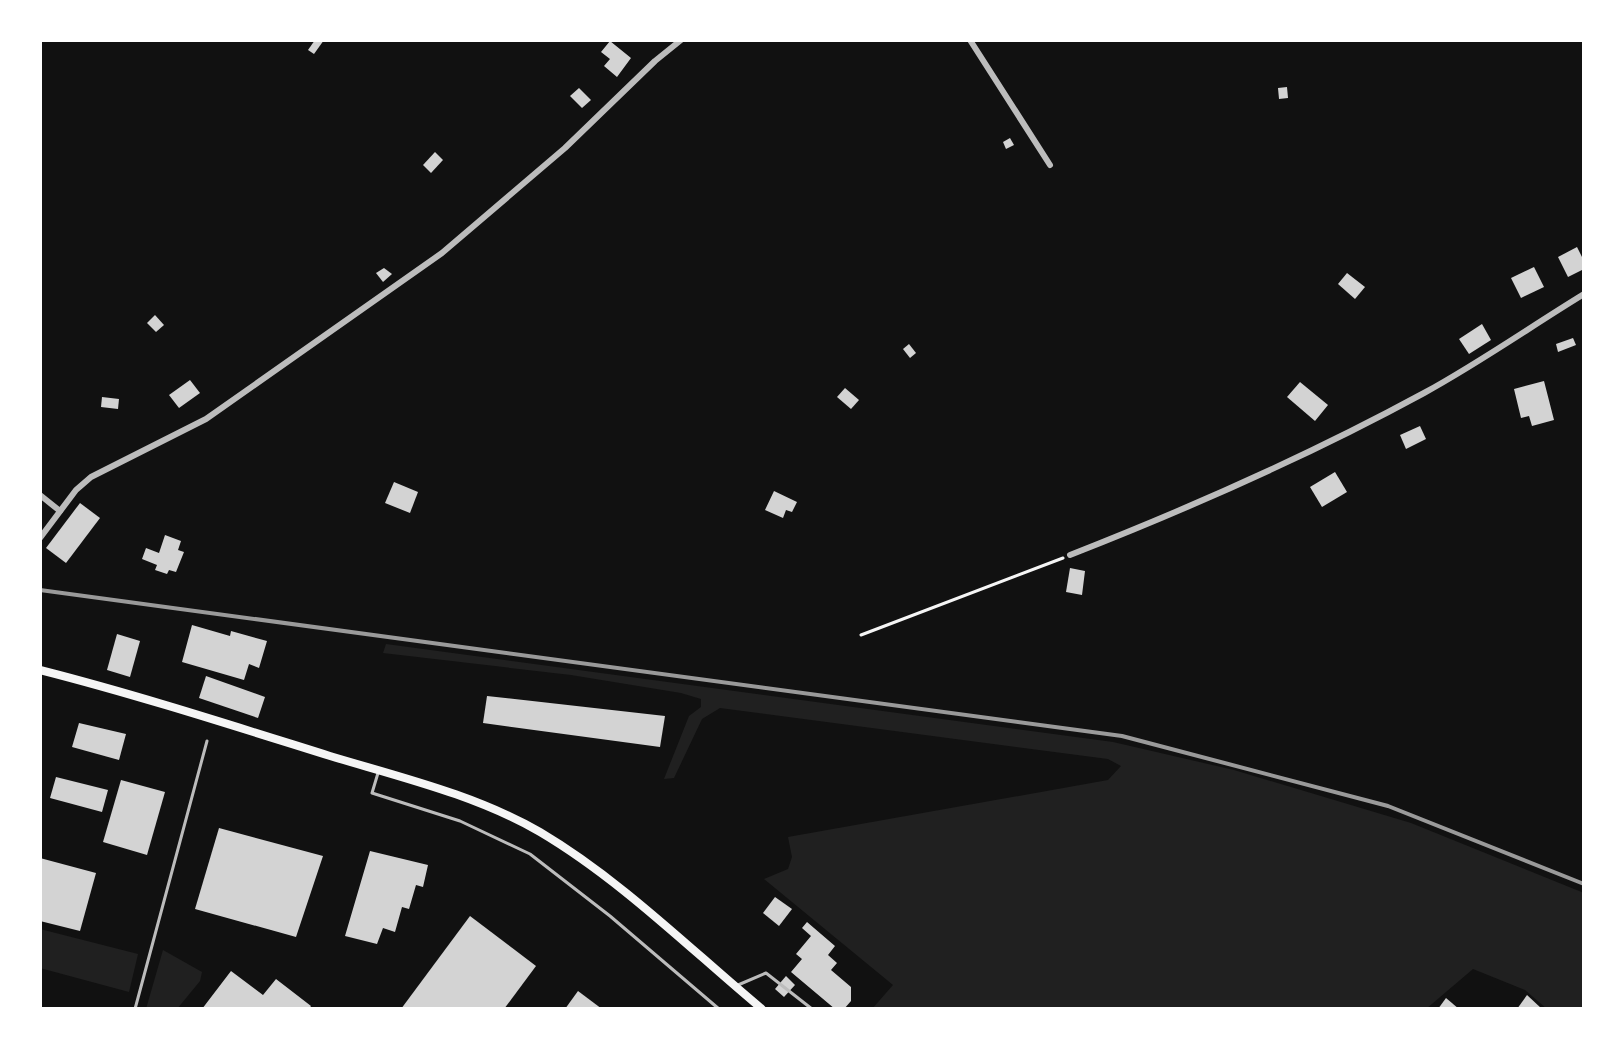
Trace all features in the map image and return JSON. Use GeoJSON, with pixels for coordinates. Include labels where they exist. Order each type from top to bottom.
{"type":"FeatureCollection","features":[{"type":"Feature","properties":{"kind":"main road"},"geometry":{"type":"LineString","coordinates":[[40,670],[109,688],[483,805],[539,832],[585,862],[642,906],[762,1009]]}},
{"type":"Feature","properties":{"kind":"street"},"geometry":{"type":"LineString","coordinates":[[40,538],[76,490],[91,477],[206,419],[459,241],[681,40]]}},
{"type":"Feature","properties":{"kind":"street"},"geometry":{"type":"LineString","coordinates":[[970,40],[1050,165]]}},
{"type":"Feature","properties":{"kind":"street"},"geometry":{"type":"LineString","coordinates":[[1070,555],[1187,507],[1384,414],[1486,357],[1584,294]]}},
{"type":"Feature","properties":{"kind":"street"},"geometry":{"type":"LineString","coordinates":[[40,495],[60,511]]}},
{"type":"Feature","properties":{"kind":"lane"},"geometry":{"type":"LineString","coordinates":[[135,1009],[207,741]]}},
{"type":"Feature","properties":{"kind":"lane"},"geometry":{"type":"LineString","coordinates":[[379,771],[372,793],[460,821],[530,854],[610,916],[719,1009]]}},
{"type":"Feature","properties":{"kind":"lane"},"geometry":{"type":"LineString","coordinates":[[735,987],[766,973],[812,1009]]}},
{"type":"Feature","properties":{"kind":"path"},"geometry":{"type":"LineString","coordinates":[[861,635],[1070,555]]}},
{"type":"Feature","properties":{"kind":"shaded area"},"geometry":{"type":"Polygon","coordinates":[[[386,644],[1113,742],[1234,770],[1411,823],[1584,893],[1584,1009],[1547,1009],[1525,990],[1473,969],[1426,1009],[872,1009],[893,985],[764,879],[788,869],[792,857],[788,837],[1108,780],[1121,766],[1108,759],[720,708],[702,719],[674,778],[664,779],[689,716],[701,707],[701,699],[571,675],[383,653],[386,644]]]}},
{"type":"Feature","properties":{"kind":"shaded area"},"geometry":{"type":"Polygon","coordinates":[[[40,929],[138,954],[129,992],[40,968],[40,929]]]}},
{"type":"Feature","properties":{"kind":"shaded area"},"geometry":{"type":"Polygon","coordinates":[[[163,950],[202,972],[200,981],[177,1009],[146,1009],[163,950]]]}},
{"type":"Feature","properties":{"kind":"building"},"geometry":{"type":"Polygon","coordinates":[[[315,40],[324,40],[314,54],[308,50],[315,40]]]}},
{"type":"Feature","properties":{"kind":"building"},"geometry":{"type":"Polygon","coordinates":[[[610,41],[631,58],[617,77],[604,66],[610,59],[601,52],[610,41]]]}},
{"type":"Feature","properties":{"kind":"building"},"geometry":{"type":"Polygon","coordinates":[[[1287,87],[1288,98],[1279,99],[1278,88],[1287,87]]]}},
{"type":"Feature","properties":{"kind":"building"},"geometry":{"type":"Polygon","coordinates":[[[579,88],[591,100],[582,108],[570,96],[579,88]]]}},
{"type":"Feature","properties":{"kind":"building"},"geometry":{"type":"Polygon","coordinates":[[[1010,138],[1014,145],[1006,149],[1003,142],[1010,138]]]}},
{"type":"Feature","properties":{"kind":"building"},"geometry":{"type":"Polygon","coordinates":[[[435,152],[443,160],[431,173],[423,165],[435,152]]]}},
{"type":"Feature","properties":{"kind":"building"},"geometry":{"type":"Polygon","coordinates":[[[1577,247],[1584,261],[1584,269],[1568,277],[1558,257],[1577,247]]]}},
{"type":"Feature","properties":{"kind":"building"},"geometry":{"type":"Polygon","coordinates":[[[1534,267],[1544,287],[1521,298],[1511,278],[1534,267]]]}},
{"type":"Feature","properties":{"kind":"building"},"geometry":{"type":"Polygon","coordinates":[[[384,268],[392,274],[383,282],[376,273],[384,268]]]}},
{"type":"Feature","properties":{"kind":"building"},"geometry":{"type":"Polygon","coordinates":[[[1347,273],[1365,287],[1355,299],[1338,284],[1347,273]]]}},
{"type":"Feature","properties":{"kind":"building"},"geometry":{"type":"Polygon","coordinates":[[[155,315],[164,325],[156,332],[147,323],[155,315]]]}},
{"type":"Feature","properties":{"kind":"building"},"geometry":{"type":"Polygon","coordinates":[[[1482,324],[1491,340],[1469,354],[1459,339],[1482,324]]]}},
{"type":"Feature","properties":{"kind":"building"},"geometry":{"type":"Polygon","coordinates":[[[1573,338],[1576,345],[1558,352],[1556,344],[1573,338]]]}},
{"type":"Feature","properties":{"kind":"building"},"geometry":{"type":"Polygon","coordinates":[[[909,344],[916,353],[910,358],[903,349],[909,344]]]}},
{"type":"Feature","properties":{"kind":"building"},"geometry":{"type":"Polygon","coordinates":[[[190,380],[200,393],[179,408],[169,395],[190,380]]]}},
{"type":"Feature","properties":{"kind":"building"},"geometry":{"type":"Polygon","coordinates":[[[1544,381],[1554,420],[1532,426],[1529,416],[1521,418],[1514,389],[1544,381]]]}},
{"type":"Feature","properties":{"kind":"building"},"geometry":{"type":"Polygon","coordinates":[[[1300,382],[1328,405],[1315,421],[1287,397],[1300,382]]]}},
{"type":"Feature","properties":{"kind":"building"},"geometry":{"type":"Polygon","coordinates":[[[845,388],[859,400],[851,409],[837,397],[845,388]]]}},
{"type":"Feature","properties":{"kind":"building"},"geometry":{"type":"Polygon","coordinates":[[[102,397],[119,399],[118,409],[101,407],[102,397]]]}},
{"type":"Feature","properties":{"kind":"building"},"geometry":{"type":"Polygon","coordinates":[[[1420,426],[1426,439],[1406,449],[1400,435],[1420,426]]]}},
{"type":"Feature","properties":{"kind":"building"},"geometry":{"type":"Polygon","coordinates":[[[1335,472],[1347,492],[1322,507],[1310,487],[1335,472]]]}},
{"type":"Feature","properties":{"kind":"building"},"geometry":{"type":"Polygon","coordinates":[[[394,482],[418,492],[410,513],[385,503],[394,482]]]}},
{"type":"Feature","properties":{"kind":"building"},"geometry":{"type":"Polygon","coordinates":[[[774,491],[797,502],[792,512],[786,510],[783,518],[765,510],[774,491]]]}},
{"type":"Feature","properties":{"kind":"building"},"geometry":{"type":"Polygon","coordinates":[[[80,503],[100,518],[66,563],[46,548],[80,503]]]}},
{"type":"Feature","properties":{"kind":"building"},"geometry":{"type":"Polygon","coordinates":[[[165,535],[181,541],[178,550],[184,552],[176,572],[169,570],[167,574],[155,570],[157,565],[142,559],[146,548],[159,553],[165,535]]]}},
{"type":"Feature","properties":{"kind":"building"},"geometry":{"type":"Polygon","coordinates":[[[1070,568],[1085,571],[1082,595],[1066,592],[1070,568]]]}},
{"type":"Feature","properties":{"kind":"building"},"geometry":{"type":"Polygon","coordinates":[[[192,625],[230,636],[231,631],[267,641],[259,668],[249,664],[244,680],[182,662],[192,625]]]}},
{"type":"Feature","properties":{"kind":"building"},"geometry":{"type":"Polygon","coordinates":[[[117,634],[140,641],[130,677],[107,670],[117,634]]]}},
{"type":"Feature","properties":{"kind":"building"},"geometry":{"type":"Polygon","coordinates":[[[206,676],[265,697],[258,718],[199,698],[206,676]]]}},
{"type":"Feature","properties":{"kind":"building"},"geometry":{"type":"Polygon","coordinates":[[[487,696],[665,716],[660,747],[483,723],[487,696]]]}},
{"type":"Feature","properties":{"kind":"building"},"geometry":{"type":"Polygon","coordinates":[[[79,723],[126,734],[119,760],[72,747],[79,723]]]}},
{"type":"Feature","properties":{"kind":"building"},"geometry":{"type":"Polygon","coordinates":[[[56,777],[108,790],[102,812],[50,798],[56,777]]]}},
{"type":"Feature","properties":{"kind":"building"},"geometry":{"type":"Polygon","coordinates":[[[121,780],[165,792],[147,855],[103,842],[121,780]]]}},
{"type":"Feature","properties":{"kind":"building"},"geometry":{"type":"Polygon","coordinates":[[[219,828],[323,856],[296,937],[195,909],[219,828]]]}},
{"type":"Feature","properties":{"kind":"building"},"geometry":{"type":"Polygon","coordinates":[[[370,851],[428,865],[423,887],[416,885],[409,909],[402,907],[395,932],[383,928],[377,944],[345,936],[370,851]]]}},
{"type":"Feature","properties":{"kind":"building"},"geometry":{"type":"Polygon","coordinates":[[[40,858],[96,873],[80,931],[40,921],[40,858]]]}},
{"type":"Feature","properties":{"kind":"building"},"geometry":{"type":"Polygon","coordinates":[[[775,897],[792,909],[779,926],[763,913],[775,897]]]}},
{"type":"Feature","properties":{"kind":"building"},"geometry":{"type":"Polygon","coordinates":[[[470,916],[536,966],[504,1009],[401,1009],[470,916]]]}},
{"type":"Feature","properties":{"kind":"building"},"geometry":{"type":"Polygon","coordinates":[[[807,922],[835,946],[828,955],[837,963],[831,970],[851,987],[851,1001],[844,1009],[835,1009],[791,972],[802,959],[796,954],[811,936],[802,928],[807,922]]]}},
{"type":"Feature","properties":{"kind":"building"},"geometry":{"type":"Polygon","coordinates":[[[231,971],[263,995],[276,979],[311,1006],[309,1009],[202,1009],[231,971]]]}},
{"type":"Feature","properties":{"kind":"building"},"geometry":{"type":"Polygon","coordinates":[[[786,976],[795,985],[784,997],[775,989],[786,976]]]}},
{"type":"Feature","properties":{"kind":"building"},"geometry":{"type":"Polygon","coordinates":[[[578,991],[602,1009],[565,1009],[578,991]]]}},
{"type":"Feature","properties":{"kind":"building"},"geometry":{"type":"Polygon","coordinates":[[[1527,995],[1542,1009],[1517,1009],[1527,995]]]}},
{"type":"Feature","properties":{"kind":"building"},"geometry":{"type":"Polygon","coordinates":[[[1446,998],[1459,1009],[1438,1009],[1446,998]]]}},
{"type":"Feature","properties":{"kind":"railway"},"geometry":{"type":"LineString","coordinates":[[40,590],[1122,736],[1388,806],[1584,884]]}}]}
